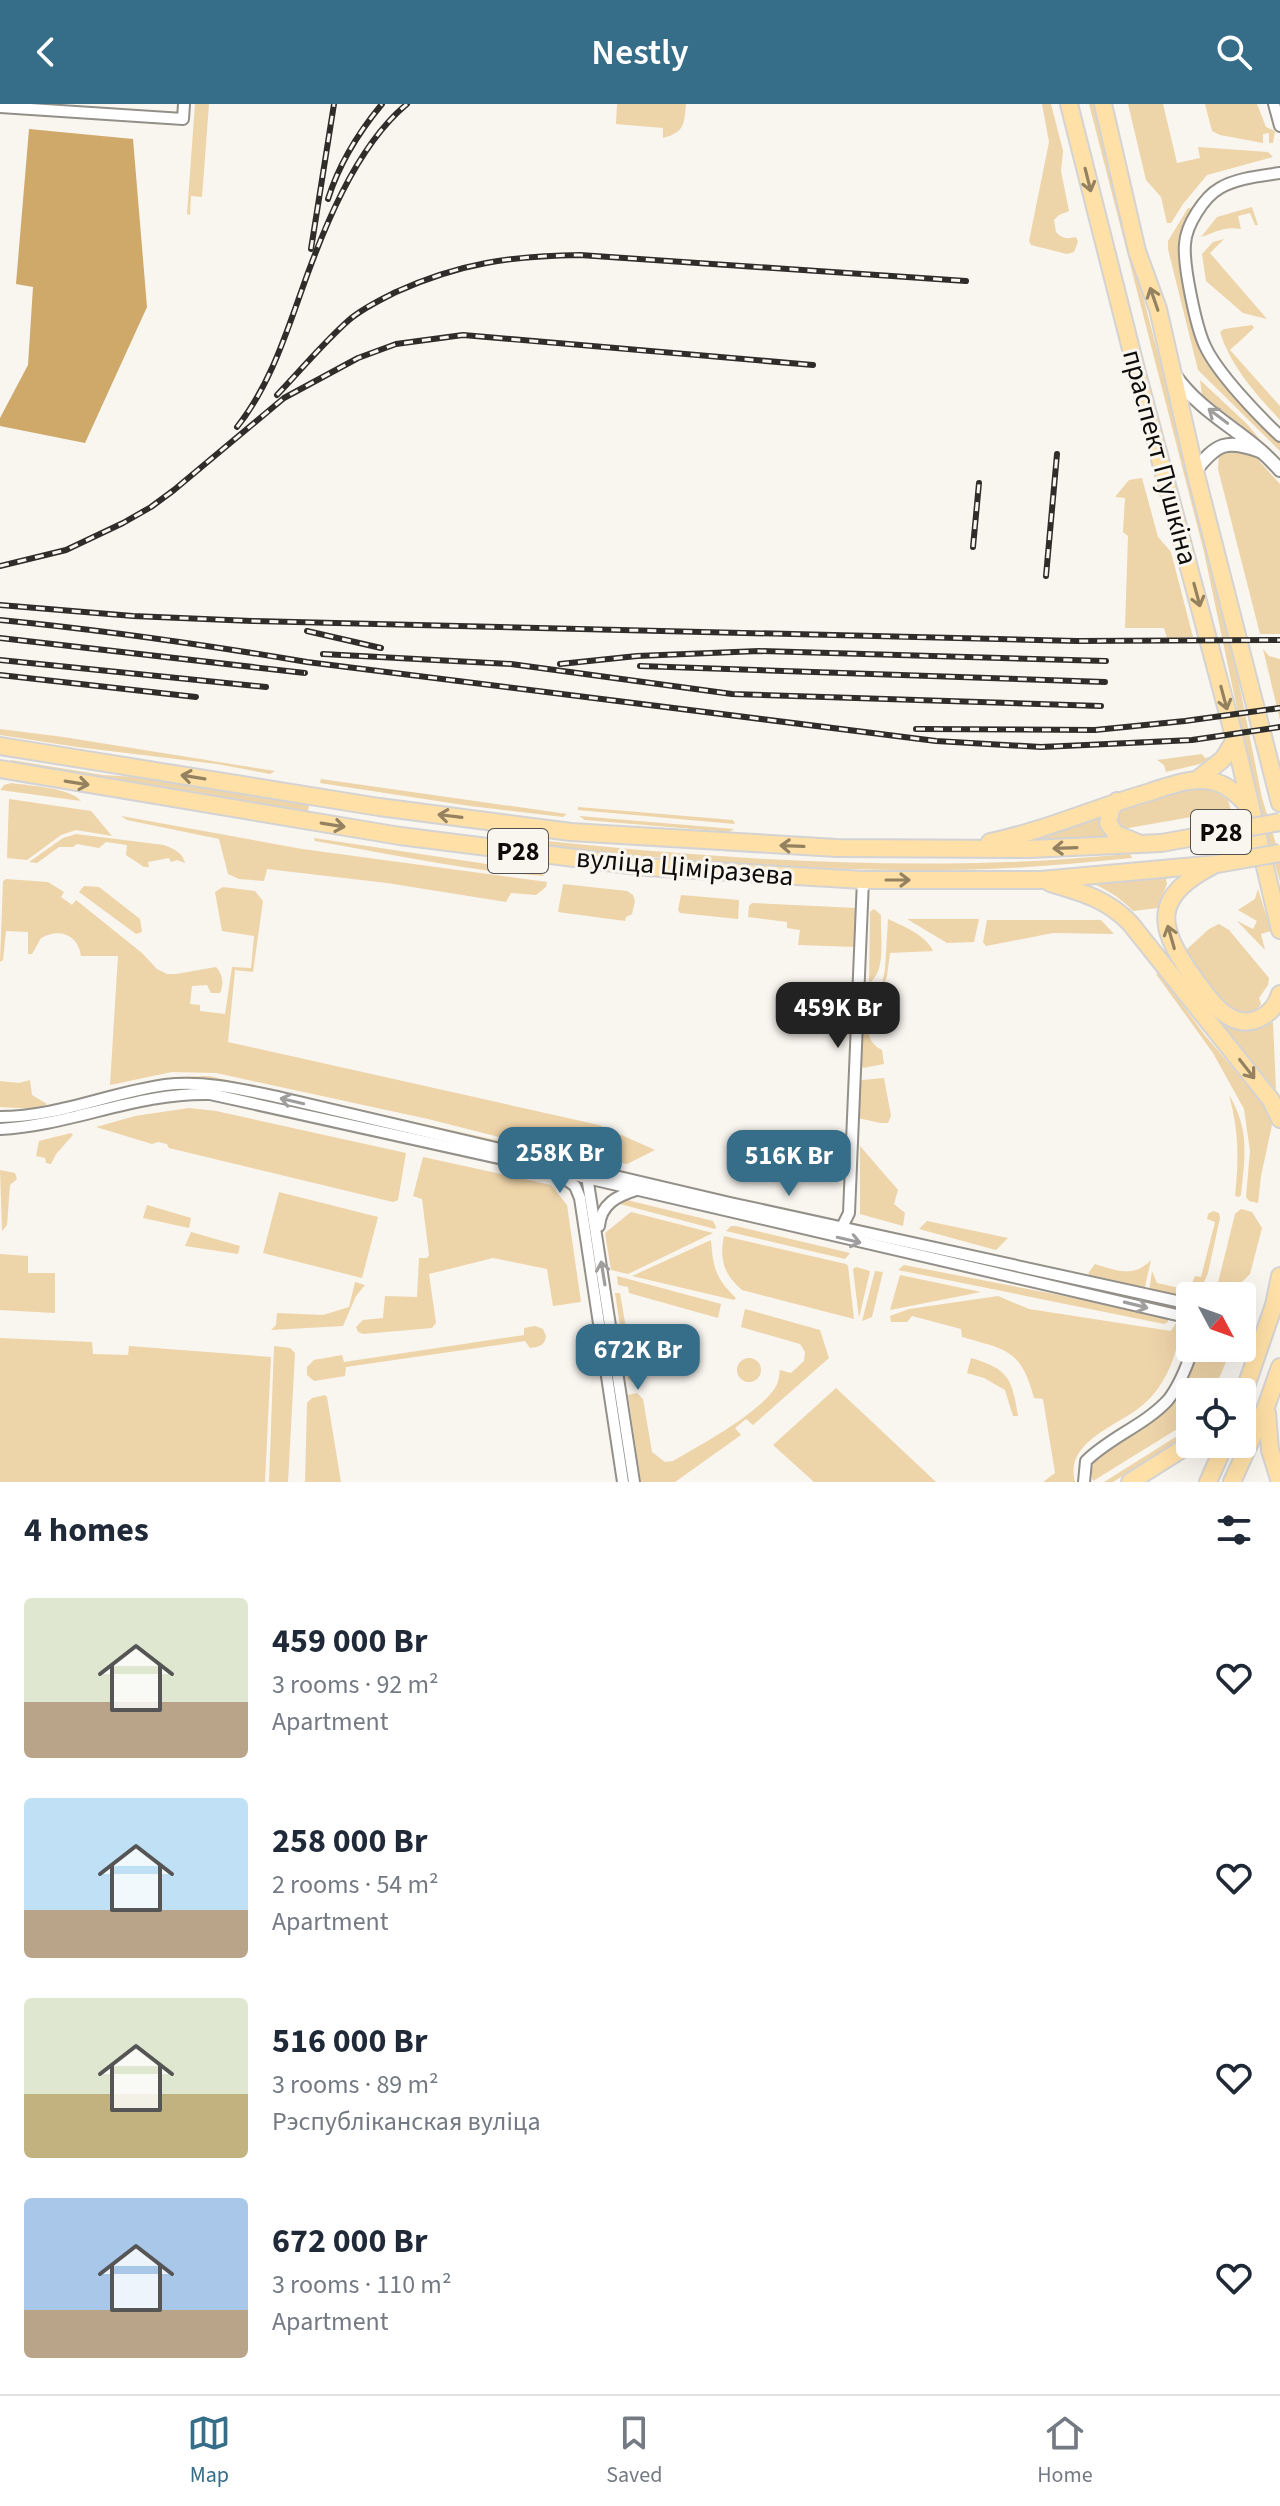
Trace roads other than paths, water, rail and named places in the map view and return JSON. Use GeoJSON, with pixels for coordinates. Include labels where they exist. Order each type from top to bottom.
{"type":"FeatureCollection","features":[{"type":"Feature","properties":{"kind":"main road","name":"праспект Пушкіна"},"geometry":{"type":"LineString","coordinates":[[1069,104],[1253,810],[1280,930]]}},
{"type":"Feature","properties":{"kind":"main road","name":"праспект Пушкіна"},"geometry":{"type":"LineString","coordinates":[[1103,104],[1137,251],[1158,309],[1195,471],[1280,803]]}},
{"type":"Feature","properties":{"kind":"main road"},"geometry":{"type":"LineString","coordinates":[[1198,779],[1223,759],[1235,740]]}},
{"type":"Feature","properties":{"kind":"main road"},"geometry":{"type":"LineString","coordinates":[[1265,740],[1280,758]]}},
{"type":"Feature","properties":{"kind":"main road","name":"вуліца Ціміразева"},"geometry":{"type":"LineString","coordinates":[[0,746],[379,807],[602,834],[789,846],[954,849],[1143,845],[1280,822]]}},
{"type":"Feature","properties":{"kind":"main road","name":"вуліца Ціміразева"},"geometry":{"type":"LineString","coordinates":[[0,769],[400,836],[646,867],[746,875],[863,880],[1041,880],[1217,864],[1280,853]]}},
{"type":"Feature","properties":{"kind":"main road"},"geometry":{"type":"LineString","coordinates":[[954,849],[1009,838],[1117,801],[1198,779],[1226,786],[1253,810]]}},
{"type":"Feature","properties":{"kind":"main road"},"geometry":{"type":"LineString","coordinates":[[1117,801],[1108,823],[1125,839],[1143,845]]}},
{"type":"Feature","properties":{"kind":"main road"},"geometry":{"type":"LineString","coordinates":[[374,832],[379,807]]}},
{"type":"Feature","properties":{"kind":"main road"},"geometry":{"type":"LineString","coordinates":[[400,836],[405,810]]}},
{"type":"Feature","properties":{"kind":"main road"},"geometry":{"type":"LineString","coordinates":[[1217,864],[1189,878],[1172,899],[1167,918],[1174,951],[1212,1002],[1235,1020],[1254,1021],[1271,1011],[1280,994]]}},
{"type":"Feature","properties":{"kind":"main road"},"geometry":{"type":"LineString","coordinates":[[1041,880],[1101,900],[1118,911],[1271,1100],[1280,1119]]}},
{"type":"Feature","properties":{"kind":"main road"},"geometry":{"type":"LineString","coordinates":[[1249,1378],[1274,1305],[1280,1276]]}},
{"type":"Feature","properties":{"kind":"main road"},"geometry":{"type":"LineString","coordinates":[[1232,1482],[1266,1407],[1280,1367]]}},
{"type":"Feature","properties":{"kind":"main road"},"geometry":{"type":"LineString","coordinates":[[1266,1407],[1270,1450],[1280,1482]]}},
{"type":"Feature","properties":{"kind":"main road"},"geometry":{"type":"LineString","coordinates":[[1130,1482],[1176,1453]]}},
{"type":"Feature","properties":{"kind":"main road"},"geometry":{"type":"LineString","coordinates":[[1208,1482],[1219,1458]]}},
{"type":"Feature","properties":{"kind":"street"},"geometry":{"type":"LineString","coordinates":[[0,107],[183,119],[184,104]]}},
{"type":"Feature","properties":{"kind":"street"},"geometry":{"type":"LineString","coordinates":[[1274,104],[1280,126]]}},
{"type":"Feature","properties":{"kind":"street"},"geometry":{"type":"LineString","coordinates":[[1280,173],[1221,187],[1205,201],[1189,229],[1185,243],[1191,290],[1205,345],[1228,380],[1280,436]]}},
{"type":"Feature","properties":{"kind":"street"},"geometry":{"type":"LineString","coordinates":[[1174,374],[1190,396],[1267,454],[1280,470]]}},
{"type":"Feature","properties":{"kind":"street"},"geometry":{"type":"LineString","coordinates":[[1195,471],[1214,449],[1228,444],[1267,454]]}},
{"type":"Feature","properties":{"kind":"street"},"geometry":{"type":"LineString","coordinates":[[842,1227],[849,1213],[863,880]]}},
{"type":"Feature","properties":{"kind":"street"},"geometry":{"type":"LineString","coordinates":[[54,1118],[166,1085],[217,1085],[856,1242],[1083,1287],[1176,1302]]}},
{"type":"Feature","properties":{"kind":"street"},"geometry":{"type":"LineString","coordinates":[[0,1129],[157,1096],[210,1094],[544,1168],[842,1227],[1083,1287],[1176,1314]]}},
{"type":"Feature","properties":{"kind":"street"},"geometry":{"type":"LineString","coordinates":[[0,1117],[32,1122]]}},
{"type":"Feature","properties":{"kind":"street"},"geometry":{"type":"LineString","coordinates":[[544,1168],[570,1180],[579,1192]]}},
{"type":"Feature","properties":{"kind":"street"},"geometry":{"type":"LineString","coordinates":[[585,1175],[579,1192],[623,1482]]}},
{"type":"Feature","properties":{"kind":"street"},"geometry":{"type":"LineString","coordinates":[[585,1175],[598,1240],[634,1482]]}},
{"type":"Feature","properties":{"kind":"street"},"geometry":{"type":"LineString","coordinates":[[598,1240],[600,1217],[604,1209],[613,1199],[638,1190]]}},
{"type":"Feature","properties":{"kind":"street"},"geometry":{"type":"LineString","coordinates":[[1085,1479],[1086,1461],[1167,1400],[1177,1387],[1187,1362]]}},
{"type":"Feature","properties":{"kind":"railway"},"geometry":{"type":"LineString","coordinates":[[311,249],[334,104]]}},
{"type":"Feature","properties":{"kind":"railway"},"geometry":{"type":"LineString","coordinates":[[328,199],[350,149],[382,104]]}},
{"type":"Feature","properties":{"kind":"railway"},"geometry":{"type":"LineString","coordinates":[[237,427],[258,396],[274,363],[342,192],[371,143],[407,104]]}},
{"type":"Feature","properties":{"kind":"railway"},"geometry":{"type":"LineString","coordinates":[[277,395],[339,329],[366,308],[419,282],[486,263],[580,255],[966,281]]}},
{"type":"Feature","properties":{"kind":"railway"},"geometry":{"type":"LineString","coordinates":[[0,566],[66,550],[123,523],[174,490],[284,398],[358,358],[396,344],[463,335],[813,365]]}},
{"type":"Feature","properties":{"kind":"railway"},"geometry":{"type":"LineString","coordinates":[[1046,576],[1057,454]]}},
{"type":"Feature","properties":{"kind":"railway"},"geometry":{"type":"LineString","coordinates":[[973,547],[979,483]]}},
{"type":"Feature","properties":{"kind":"railway"},"geometry":{"type":"LineString","coordinates":[[0,605],[133,616],[252,621],[1077,641],[1280,640]]}},
{"type":"Feature","properties":{"kind":"railway"},"geometry":{"type":"LineString","coordinates":[[0,620],[936,741],[1041,747],[1192,740],[1280,727]]}},
{"type":"Feature","properties":{"kind":"railway"},"geometry":{"type":"LineString","coordinates":[[307,631],[381,648]]}},
{"type":"Feature","properties":{"kind":"railway"},"geometry":{"type":"LineString","coordinates":[[0,638],[305,673]]}},
{"type":"Feature","properties":{"kind":"railway"},"geometry":{"type":"LineString","coordinates":[[560,664],[637,656],[759,651],[1106,661]]}},
{"type":"Feature","properties":{"kind":"railway"},"geometry":{"type":"LineString","coordinates":[[323,654],[511,664],[732,694],[1101,706]]}},
{"type":"Feature","properties":{"kind":"railway"},"geometry":{"type":"LineString","coordinates":[[0,660],[266,687]]}},
{"type":"Feature","properties":{"kind":"railway"},"geometry":{"type":"LineString","coordinates":[[640,666],[1105,682]]}},
{"type":"Feature","properties":{"kind":"railway"},"geometry":{"type":"LineString","coordinates":[[0,675],[196,697]]}},
{"type":"Feature","properties":{"kind":"railway"},"geometry":{"type":"LineString","coordinates":[[916,729],[1095,730],[1280,708]]}}]}
